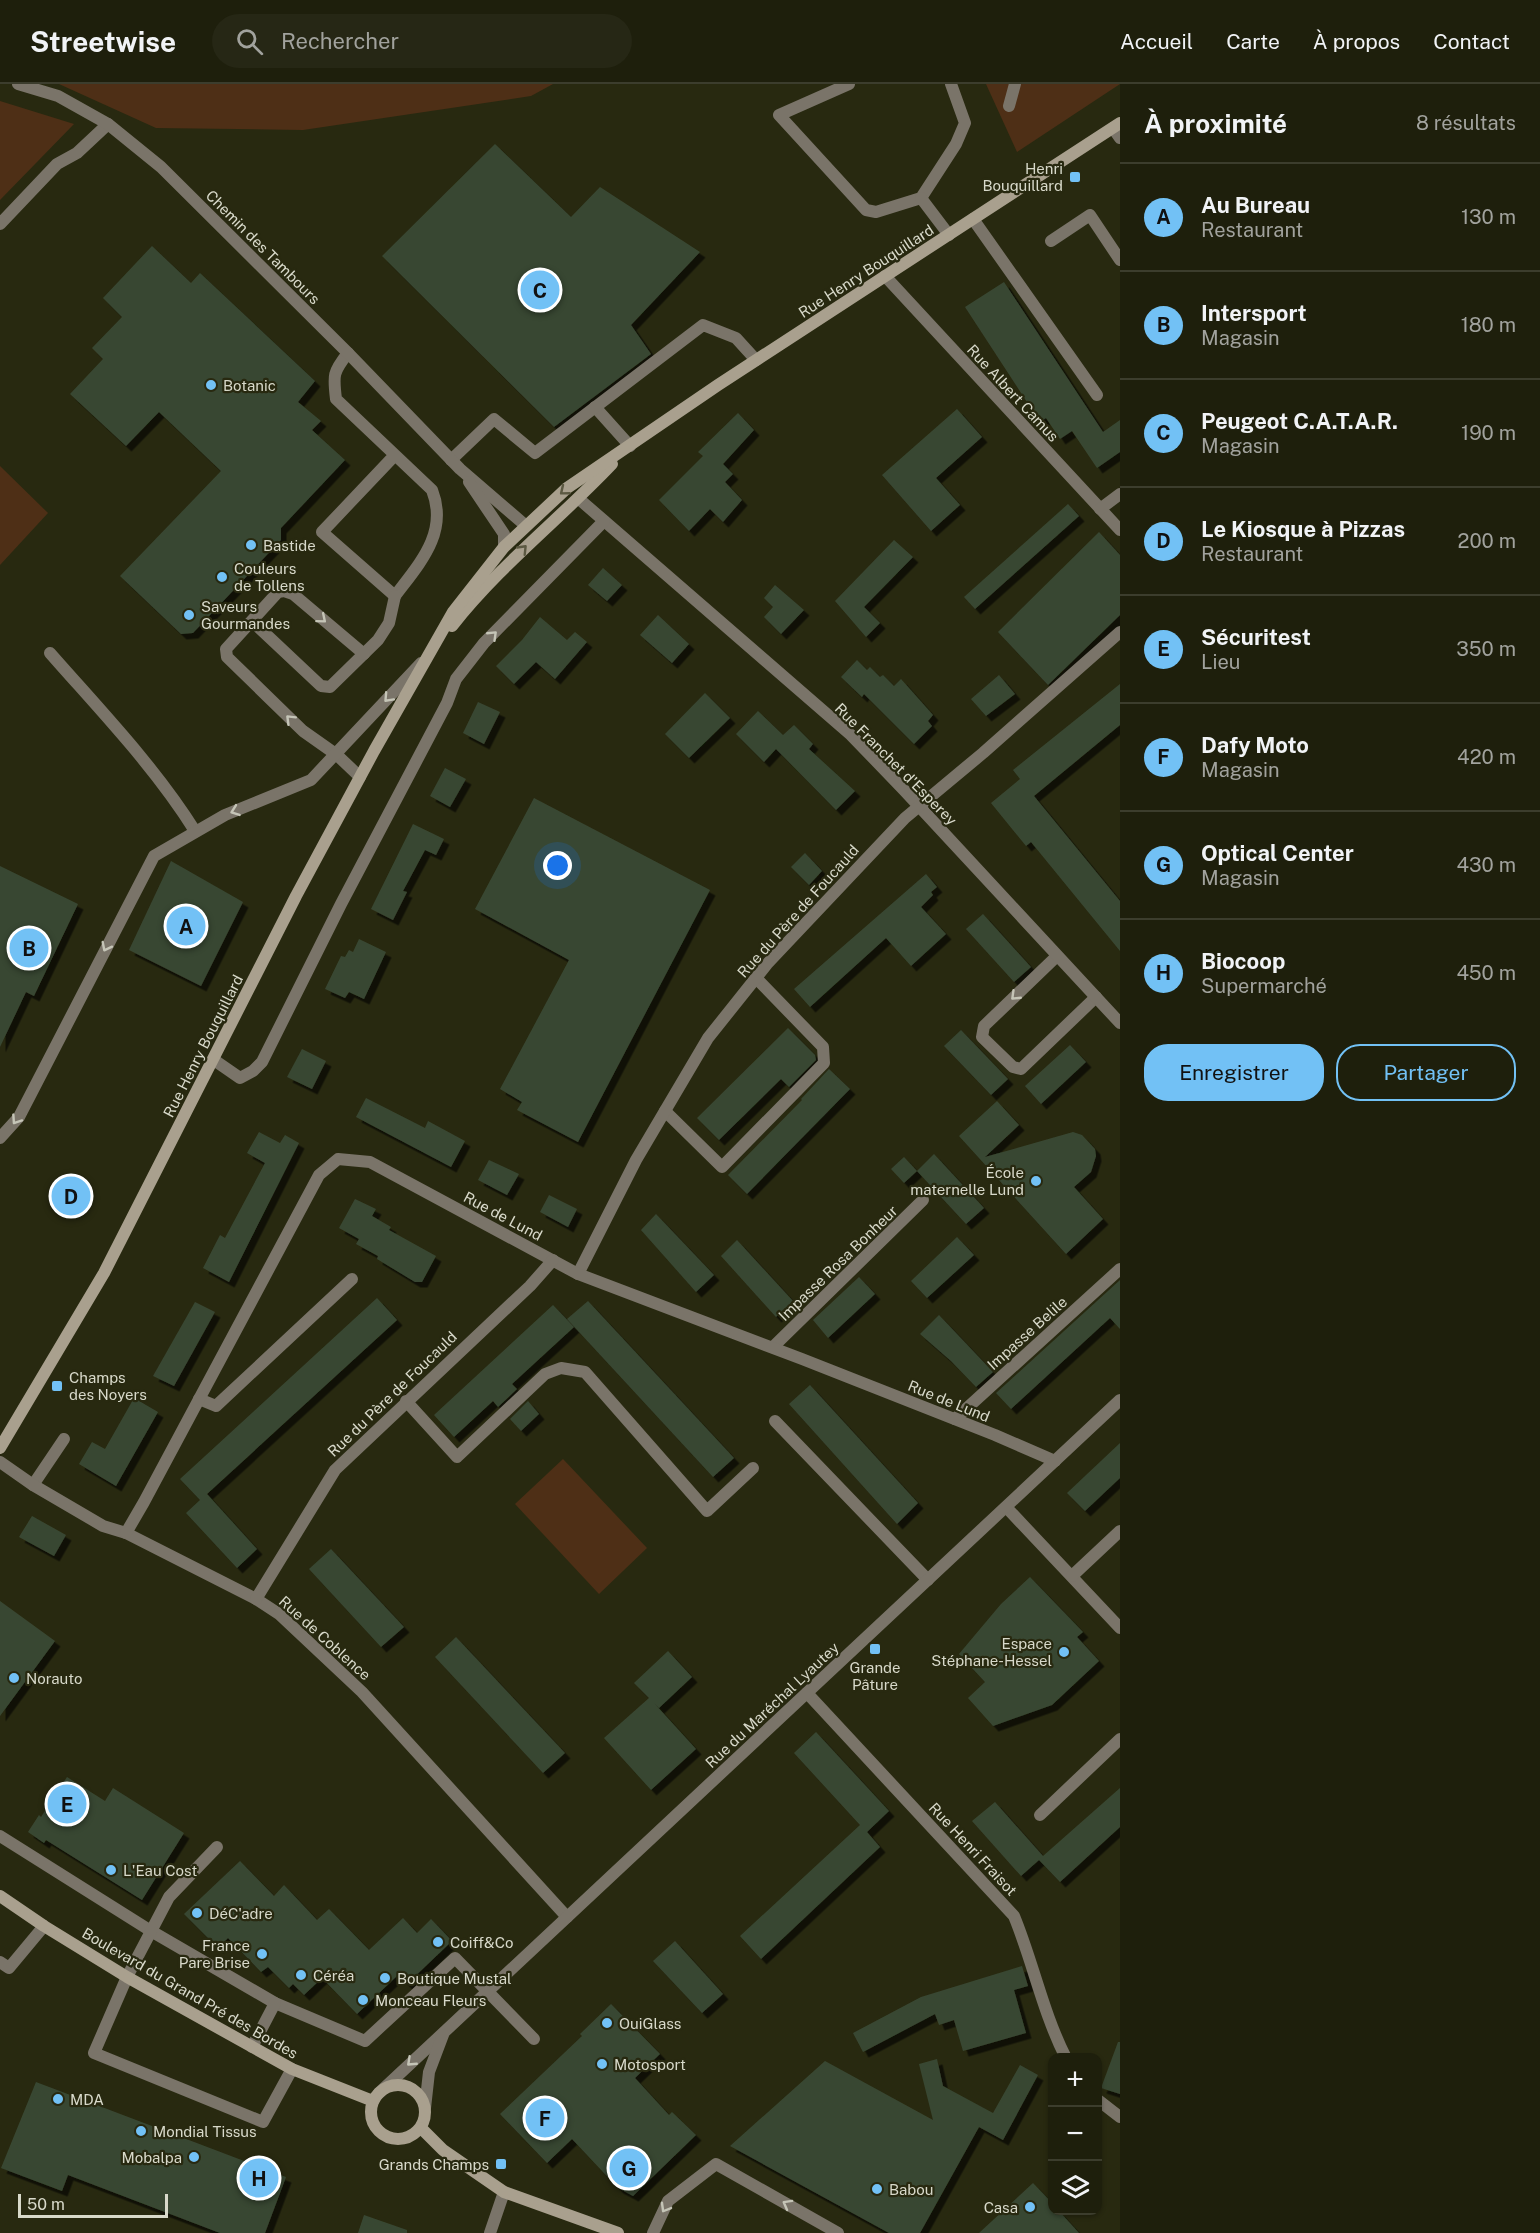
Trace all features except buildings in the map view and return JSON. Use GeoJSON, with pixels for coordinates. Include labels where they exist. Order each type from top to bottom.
{"type":"FeatureCollection","features":[{"type":"Feature","properties":{"kind":"main road","name":"Rue Henry Bouquillard"},"geometry":{"type":"LineString","coordinates":[[0,1448],[104,1273],[296,896],[428,655],[453,612],[504,547],[567,488],[756,360],[973,219],[1118,129]]}},
{"type":"Feature","properties":{"kind":"main road","name":"Rue Henry Bouquillard"},"geometry":{"type":"LineString","coordinates":[[457,619],[541,531],[579,499],[630,446]]}},
{"type":"Feature","properties":{"kind":"main road","name":"Rue Henry Bouquillard"},"geometry":{"type":"LineString","coordinates":[[428,655],[525,525]]}},
{"type":"Feature","properties":{"kind":"main road","name":"Boulevard du Grand Pré des Bordes"},"geometry":{"type":"LineString","coordinates":[[0,1896],[127,1977],[292,2069],[376,2097]]}},
{"type":"Feature","properties":{"kind":"main road"},"geometry":{"type":"LineString","coordinates":[[402,2085],[417,2093],[425,2108],[421,2128],[406,2138],[398,2140],[381,2134],[372,2119],[376,2097],[385,2088],[402,2085]]}},
{"type":"Feature","properties":{"kind":"main road"},"geometry":{"type":"LineString","coordinates":[[421,2128],[442,2150],[504,2192],[618,2233]]}},
{"type":"Feature","properties":{"kind":"street","name":"Chemin des Tambours"},"geometry":{"type":"LineString","coordinates":[[18,84],[58,96],[108,124],[161,166],[456,464],[525,525]]}},
{"type":"Feature","properties":{"kind":"street"},"geometry":{"type":"LineString","coordinates":[[849,84],[778,115],[867,210],[876,212],[921,198],[956,144],[965,123],[951,84]]}},
{"type":"Feature","properties":{"kind":"street"},"geometry":{"type":"LineString","coordinates":[[1009,106],[1015,84]]}},
{"type":"Feature","properties":{"kind":"street"},"geometry":{"type":"LineString","coordinates":[[0,224],[57,164],[77,153],[108,124]]}},
{"type":"Feature","properties":{"kind":"street"},"geometry":{"type":"LineString","coordinates":[[921,198],[949,235]]}},
{"type":"Feature","properties":{"kind":"street"},"geometry":{"type":"LineString","coordinates":[[1052,241],[1090,214],[1120,260]]}},
{"type":"Feature","properties":{"kind":"street"},"geometry":{"type":"LineString","coordinates":[[973,219],[1097,395]]}},
{"type":"Feature","properties":{"kind":"street","name":"Rue Albert Camus"},"geometry":{"type":"LineString","coordinates":[[885,276],[1120,530]]}},
{"type":"Feature","properties":{"kind":"street"},"geometry":{"type":"LineString","coordinates":[[456,464],[494,419],[535,453],[703,325],[736,338],[756,360]]}},
{"type":"Feature","properties":{"kind":"street"},"geometry":{"type":"LineString","coordinates":[[252,621],[321,686],[330,687],[378,640],[389,623],[395,596],[428,552],[433,539],[437,503],[432,490],[336,399],[334,383],[336,369],[348,353]]}},
{"type":"Feature","properties":{"kind":"street"},"geometry":{"type":"LineString","coordinates":[[596,407],[630,446]]}},
{"type":"Feature","properties":{"kind":"street"},"geometry":{"type":"LineString","coordinates":[[395,455],[322,532],[395,596]]}},
{"type":"Feature","properties":{"kind":"street","name":"Chemin des Tambours"},"geometry":{"type":"LineString","coordinates":[[456,464],[504,534],[504,547]]}},
{"type":"Feature","properties":{"kind":"street"},"geometry":{"type":"LineString","coordinates":[[1100,509],[1120,494]]}},
{"type":"Feature","properties":{"kind":"street","name":"Rue Franchet d'Esperey"},"geometry":{"type":"LineString","coordinates":[[579,499],[851,735],[1120,1023]]}},
{"type":"Feature","properties":{"kind":"street"},"geometry":{"type":"LineString","coordinates":[[214,1060],[240,1078],[253,1071],[262,1062],[346,894],[447,703],[456,679],[484,643],[604,521]]}},
{"type":"Feature","properties":{"kind":"street"},"geometry":{"type":"LineString","coordinates":[[360,777],[337,755],[303,731],[227,657],[226,649],[278,592],[284,591],[293,594],[364,654]]}},
{"type":"Feature","properties":{"kind":"street","name":"Rue du Père de Foucauld"},"geometry":{"type":"LineString","coordinates":[[578,1274],[636,1160],[708,1038],[756,978],[868,856],[919,806],[992,746],[1120,632]]}},
{"type":"Feature","properties":{"kind":"street"},"geometry":{"type":"LineString","coordinates":[[50,654],[170,794],[195,831]]}},
{"type":"Feature","properties":{"kind":"street"},"geometry":{"type":"LineString","coordinates":[[0,1138],[19,1117],[154,856],[225,814],[311,780],[337,755],[428,655]]}},
{"type":"Feature","properties":{"kind":"street"},"geometry":{"type":"LineString","coordinates":[[1057,956],[984,1026],[982,1036],[1013,1067],[1021,1069],[1096,997]]}},
{"type":"Feature","properties":{"kind":"street"},"geometry":{"type":"LineString","coordinates":[[665,1111],[722,1167],[824,1063],[823,1047],[756,978]]}},
{"type":"Feature","properties":{"kind":"street","name":"Rue de Lund"},"geometry":{"type":"LineString","coordinates":[[126,1533],[319,1175],[338,1159],[370,1162],[578,1274],[773,1347],[1055,1461]]}},
{"type":"Feature","properties":{"kind":"street","name":"Impasse Rosa Bonheur"},"geometry":{"type":"LineString","coordinates":[[773,1347],[923,1200]]}},
{"type":"Feature","properties":{"kind":"street","name":"Rue du Père de Foucauld"},"geometry":{"type":"LineString","coordinates":[[256,1599],[334,1470],[530,1286],[553,1260]]}},
{"type":"Feature","properties":{"kind":"street","name":"Impasse Belile"},"geometry":{"type":"LineString","coordinates":[[955,1419],[1120,1269]]}},
{"type":"Feature","properties":{"kind":"street"},"geometry":{"type":"LineString","coordinates":[[199,1399],[216,1406],[352,1279]]}},
{"type":"Feature","properties":{"kind":"street"},"geometry":{"type":"LineString","coordinates":[[405,1401],[457,1457],[545,1374],[561,1368],[585,1372],[708,1511],[753,1468]]}},
{"type":"Feature","properties":{"kind":"street","name":"Rue du Maréchal Lyautey"},"geometry":{"type":"LineString","coordinates":[[376,2097],[1120,1400]]}},
{"type":"Feature","properties":{"kind":"street"},"geometry":{"type":"LineString","coordinates":[[776,1421],[928,1580]]}},
{"type":"Feature","properties":{"kind":"street"},"geometry":{"type":"LineString","coordinates":[[33,1485],[64,1439]]}},
{"type":"Feature","properties":{"kind":"street","name":"Rue de Coblence"},"geometry":{"type":"LineString","coordinates":[[0,1462],[33,1485],[103,1526],[126,1533],[256,1599],[279,1614],[362,1692],[567,1917]]}},
{"type":"Feature","properties":{"kind":"street"},"geometry":{"type":"LineString","coordinates":[[1006,1507],[1120,1628]]}},
{"type":"Feature","properties":{"kind":"street"},"geometry":{"type":"LineString","coordinates":[[1072,1576],[1120,1531]]}},
{"type":"Feature","properties":{"kind":"street","name":"Rue Henri Fraisot"},"geometry":{"type":"LineString","coordinates":[[807,1693],[1014,1916],[1028,1952],[1055,2038],[1063,2053]]}},
{"type":"Feature","properties":{"kind":"street"},"geometry":{"type":"LineString","coordinates":[[1040,1815],[1120,1739]]}},
{"type":"Feature","properties":{"kind":"street"},"geometry":{"type":"LineString","coordinates":[[1,1839],[151,1931],[275,2002],[365,2041],[455,1958],[534,2040]]}},
{"type":"Feature","properties":{"kind":"street"},"geometry":{"type":"LineString","coordinates":[[217,1847],[169,1897],[127,1977],[94,2053],[263,2122],[292,2069]]}},
{"type":"Feature","properties":{"kind":"street"},"geometry":{"type":"LineString","coordinates":[[0,1962],[9,1968],[44,1926]]}},
{"type":"Feature","properties":{"kind":"street"},"geometry":{"type":"LineString","coordinates":[[252,2047],[275,2002]]}},
{"type":"Feature","properties":{"kind":"street","name":"Rue du Maréchal Lyautey"},"geometry":{"type":"LineString","coordinates":[[425,2108],[429,2072],[445,2031]]}},
{"type":"Feature","properties":{"kind":"street"},"geometry":{"type":"LineString","coordinates":[[1102,2103],[1120,2117]]}},
{"type":"Feature","properties":{"kind":"street"},"geometry":{"type":"LineString","coordinates":[[653,2233],[668,2201],[716,2164],[838,2233]]}},
{"type":"Feature","properties":{"kind":"street"},"geometry":{"type":"LineString","coordinates":[[490,2233],[504,2192]]}},
{"type":"Feature","properties":{"kind":"shaded area"},"geometry":{"type":"Polygon","coordinates":[[[59,84],[553,84],[531,96],[303,130],[156,128],[59,84]]]}},
{"type":"Feature","properties":{"kind":"shaded area"},"geometry":{"type":"Polygon","coordinates":[[[986,84],[1120,84],[1017,152],[986,84]]]}},
{"type":"Feature","properties":{"kind":"shaded area"},"geometry":{"type":"Polygon","coordinates":[[[0,101],[74,124],[0,200],[0,101]]]}},
{"type":"Feature","properties":{"kind":"shaded area"},"geometry":{"type":"Polygon","coordinates":[[[0,466],[48,513],[0,565],[0,466]]]}},
{"type":"Feature","properties":{"kind":"shaded area"},"geometry":{"type":"Polygon","coordinates":[[[563,1459],[647,1548],[599,1594],[515,1504],[563,1459]]]}},
{"type":"Feature","properties":{"kind":"place","name":"Henri Bouquillard"},"geometry":{"type":"Point","coordinates":[1075,177]}},
{"type":"Feature","properties":{"kind":"place","name":"Peugeot C.A.T.A.R."},"geometry":{"type":"Point","coordinates":[540,290]}},
{"type":"Feature","properties":{"kind":"place","name":"Botanic"},"geometry":{"type":"Point","coordinates":[211,385]}},
{"type":"Feature","properties":{"kind":"place","name":"Bastide"},"geometry":{"type":"Point","coordinates":[251,545]}},
{"type":"Feature","properties":{"kind":"place","name":"Couleurs de Tollens"},"geometry":{"type":"Point","coordinates":[222,577]}},
{"type":"Feature","properties":{"kind":"place","name":"Saveurs Gourmandes"},"geometry":{"type":"Point","coordinates":[189,615]}},
{"type":"Feature","properties":{"kind":"place","name":"Au Bureau"},"geometry":{"type":"Point","coordinates":[186,926]}},
{"type":"Feature","properties":{"kind":"place","name":"Intersport"},"geometry":{"type":"Point","coordinates":[29,948]}},
{"type":"Feature","properties":{"kind":"place","name":"École maternelle Lund"},"geometry":{"type":"Point","coordinates":[1036,1181]}},
{"type":"Feature","properties":{"kind":"place","name":"Le Kiosque à Pizzas"},"geometry":{"type":"Point","coordinates":[71,1196]}},
{"type":"Feature","properties":{"kind":"place","name":"Champs des Noyers"},"geometry":{"type":"Point","coordinates":[57,1386]}},
{"type":"Feature","properties":{"kind":"place","name":"Grande Pâture"},"geometry":{"type":"Point","coordinates":[875,1649]}},
{"type":"Feature","properties":{"kind":"place","name":"Espace Stéphane-Hessel"},"geometry":{"type":"Point","coordinates":[1064,1652]}},
{"type":"Feature","properties":{"kind":"place","name":"Norauto"},"geometry":{"type":"Point","coordinates":[14,1678]}},
{"type":"Feature","properties":{"kind":"place","name":"Sécuritest"},"geometry":{"type":"Point","coordinates":[67,1804]}},
{"type":"Feature","properties":{"kind":"place","name":"L'Eau Cost"},"geometry":{"type":"Point","coordinates":[111,1870]}},
{"type":"Feature","properties":{"kind":"place","name":"DéC'adre"},"geometry":{"type":"Point","coordinates":[197,1913]}},
{"type":"Feature","properties":{"kind":"place","name":"Coiff&Co"},"geometry":{"type":"Point","coordinates":[438,1942]}},
{"type":"Feature","properties":{"kind":"place","name":"France Pare Brise"},"geometry":{"type":"Point","coordinates":[262,1954]}},
{"type":"Feature","properties":{"kind":"place","name":"Céréa"},"geometry":{"type":"Point","coordinates":[301,1975]}},
{"type":"Feature","properties":{"kind":"place","name":"Boutique Mustal"},"geometry":{"type":"Point","coordinates":[385,1978]}},
{"type":"Feature","properties":{"kind":"place","name":"Monceau Fleurs"},"geometry":{"type":"Point","coordinates":[363,2000]}},
{"type":"Feature","properties":{"kind":"place","name":"OuiGlass"},"geometry":{"type":"Point","coordinates":[607,2023]}},
{"type":"Feature","properties":{"kind":"place","name":"Motosport"},"geometry":{"type":"Point","coordinates":[602,2064]}},
{"type":"Feature","properties":{"kind":"place","name":"MDA"},"geometry":{"type":"Point","coordinates":[58,2099]}},
{"type":"Feature","properties":{"kind":"place","name":"Dafy Moto"},"geometry":{"type":"Point","coordinates":[545,2118]}},
{"type":"Feature","properties":{"kind":"place","name":"Mondial Tissus"},"geometry":{"type":"Point","coordinates":[141,2131]}},
{"type":"Feature","properties":{"kind":"place","name":"Mobalpa"},"geometry":{"type":"Point","coordinates":[194,2157]}},
{"type":"Feature","properties":{"kind":"place","name":"Grands Champs"},"geometry":{"type":"Point","coordinates":[501,2164]}},
{"type":"Feature","properties":{"kind":"place","name":"Optical Center"},"geometry":{"type":"Point","coordinates":[629,2168]}},
{"type":"Feature","properties":{"kind":"place","name":"Biocoop"},"geometry":{"type":"Point","coordinates":[259,2178]}},
{"type":"Feature","properties":{"kind":"place","name":"Babou"},"geometry":{"type":"Point","coordinates":[877,2189]}},
{"type":"Feature","properties":{"kind":"place","name":"Casa"},"geometry":{"type":"Point","coordinates":[1030,2207]}}]}
